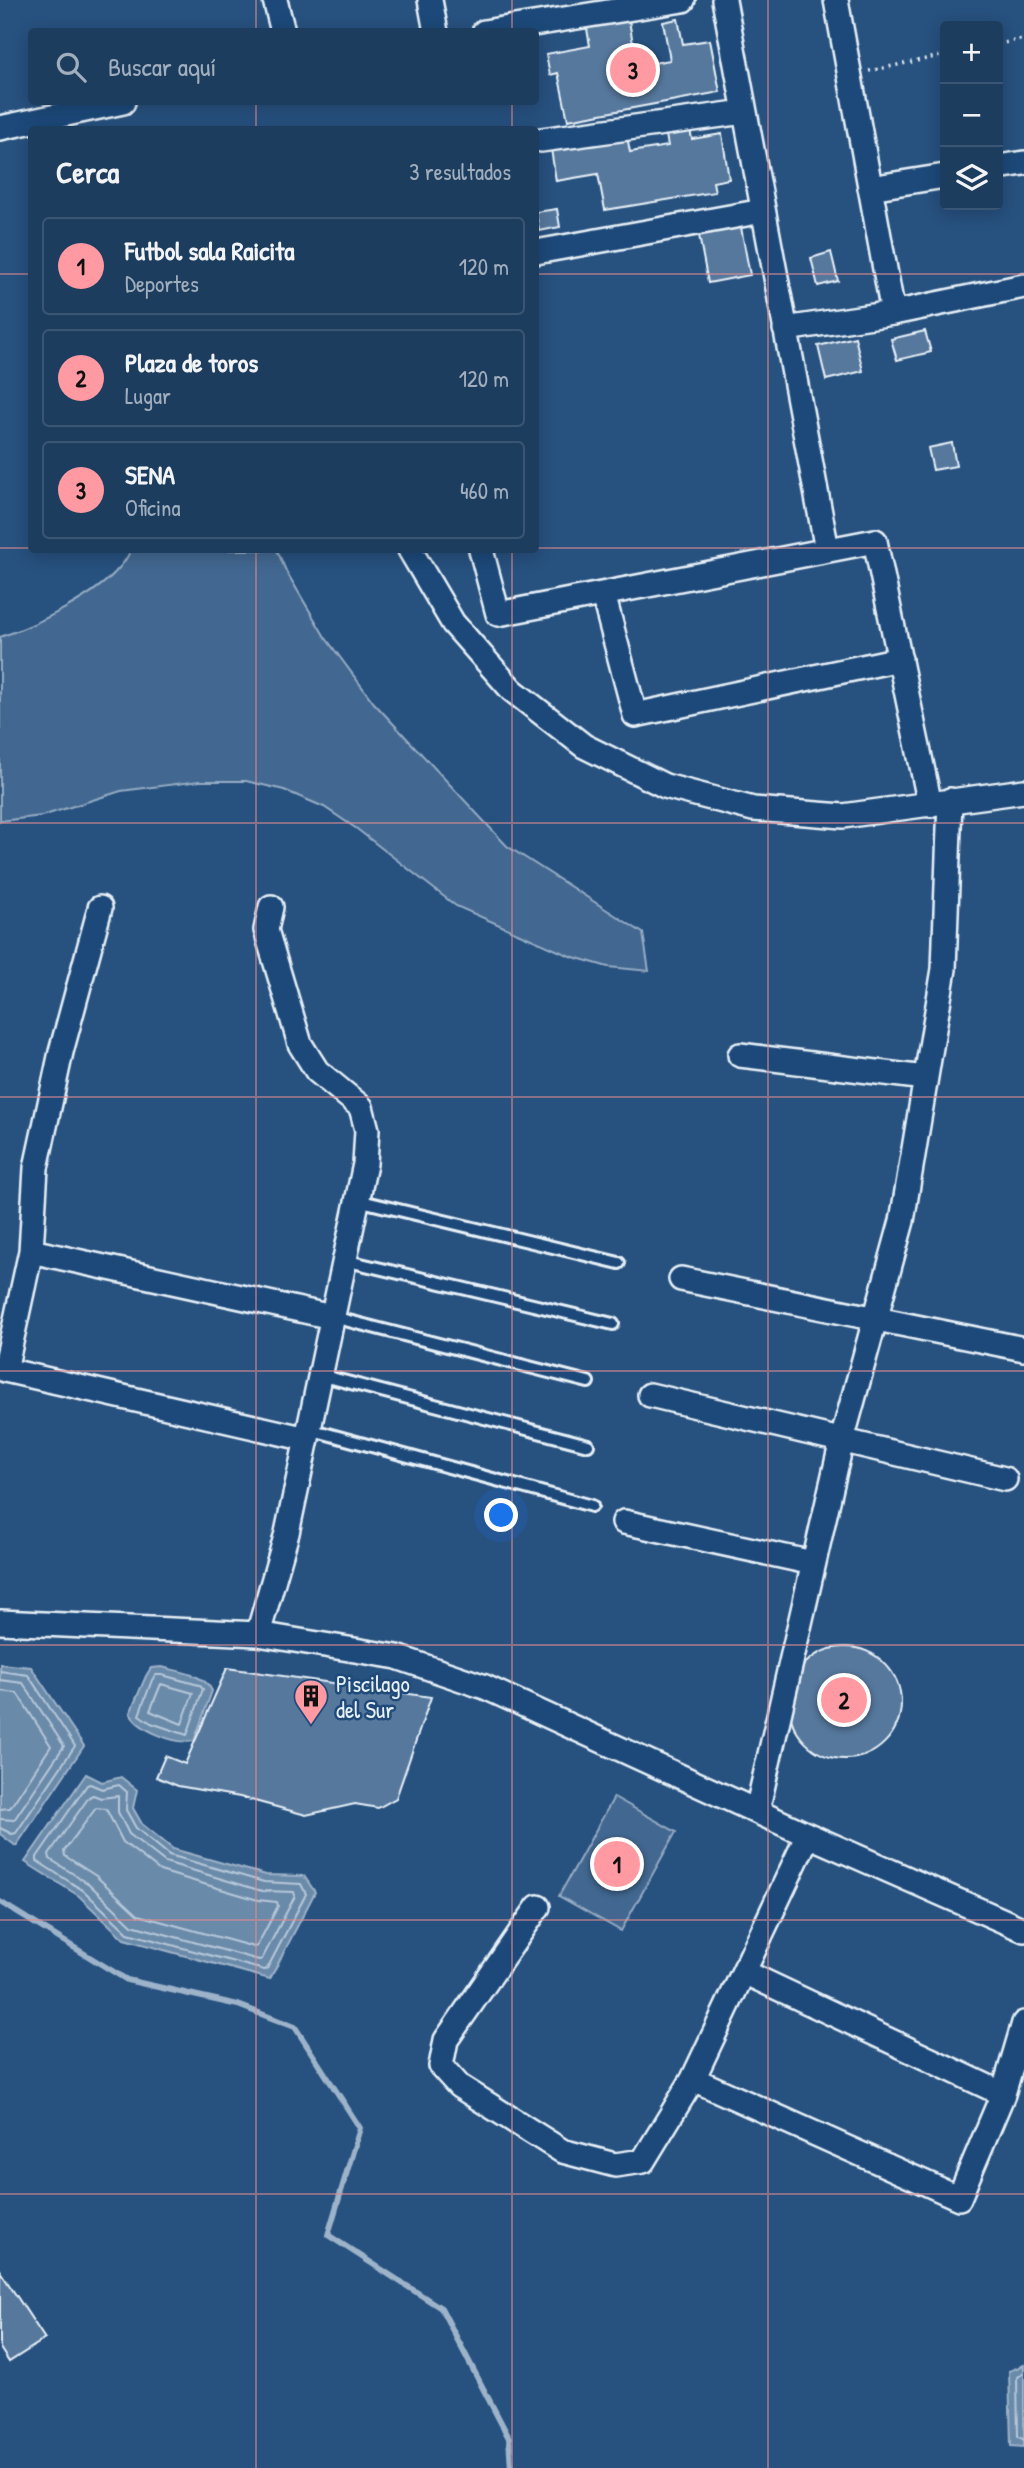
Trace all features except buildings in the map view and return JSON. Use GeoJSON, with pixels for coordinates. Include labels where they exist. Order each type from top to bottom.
{"type":"FeatureCollection","features":[{"type":"Feature","properties":{"kind":"street"},"geometry":{"type":"LineString","coordinates":[[275,0],[282,28]]}},
{"type":"Feature","properties":{"kind":"street"},"geometry":{"type":"LineString","coordinates":[[430,0],[435,28]]}},
{"type":"Feature","properties":{"kind":"street"},"geometry":{"type":"LineString","coordinates":[[509,28],[683,0]]}},
{"type":"Feature","properties":{"kind":"street"},"geometry":{"type":"LineString","coordinates":[[724,0],[827,550]]}},
{"type":"Feature","properties":{"kind":"street"},"geometry":{"type":"LineString","coordinates":[[836,0],[893,313]]}},
{"type":"Feature","properties":{"kind":"street"},"geometry":{"type":"LineString","coordinates":[[0,128],[109,105]]}},
{"type":"Feature","properties":{"kind":"street"},"geometry":{"type":"LineString","coordinates":[[541,140],[744,112]]}},
{"type":"Feature","properties":{"kind":"street"},"geometry":{"type":"LineString","coordinates":[[1003,166],[1024,163]]}},
{"type":"Feature","properties":{"kind":"street"},"geometry":{"type":"LineString","coordinates":[[870,188],[940,177]]}},
{"type":"Feature","properties":{"kind":"street"},"geometry":{"type":"LineString","coordinates":[[539,251],[763,211]]}},
{"type":"Feature","properties":{"kind":"street"},"geometry":{"type":"LineString","coordinates":[[785,330],[893,313],[1024,286]]}},
{"type":"Feature","properties":{"kind":"street"},"geometry":{"type":"LineString","coordinates":[[482,553],[499,614],[875,541],[900,659],[940,802],[944,968],[902,1221],[842,1440],[757,1811]]}},
{"type":"Feature","properties":{"kind":"street"},"geometry":{"type":"LineString","coordinates":[[412,553],[453,623],[512,691],[584,746],[665,786],[752,809],[843,816],[1024,791]]}},
{"type":"Feature","properties":{"kind":"street"},"geometry":{"type":"LineString","coordinates":[[603,594],[635,715],[900,659]]}},
{"type":"Feature","properties":{"kind":"street"},"geometry":{"type":"LineString","coordinates":[[258,1634],[287,1533],[365,1164],[368,1130],[361,1107],[317,1071],[300,1044],[266,930],[271,907]]}},
{"type":"Feature","properties":{"kind":"street"},"geometry":{"type":"LineString","coordinates":[[100,908],[61,1052],[36,1168],[31,1251],[5,1370],[308,1434]]}},
{"type":"Feature","properties":{"kind":"street"},"geometry":{"type":"LineString","coordinates":[[740,1055],[925,1079]]}},
{"type":"Feature","properties":{"kind":"street"},"geometry":{"type":"LineString","coordinates":[[31,1251],[332,1317]]}},
{"type":"Feature","properties":{"kind":"street"},"geometry":{"type":"LineString","coordinates":[[681,1279],[1024,1349]]}},
{"type":"Feature","properties":{"kind":"street"},"geometry":{"type":"LineString","coordinates":[[650,1395],[1005,1479]]}},
{"type":"Feature","properties":{"kind":"street"},"geometry":{"type":"LineString","coordinates":[[624,1522],[813,1563]]}},
{"type":"Feature","properties":{"kind":"street"},"geometry":{"type":"LineString","coordinates":[[0,1622],[258,1634],[397,1657],[485,1687],[808,1835],[1024,1930]]}},
{"type":"Feature","properties":{"kind":"street"},"geometry":{"type":"LineString","coordinates":[[538,1907],[446,2040],[441,2066],[459,2086],[562,2151],[615,2165],[643,2161],[693,2079],[808,1835]]}},
{"type":"Feature","properties":{"kind":"street"},"geometry":{"type":"LineString","coordinates":[[744,1972],[1003,2094]]}},
{"type":"Feature","properties":{"kind":"street"},"geometry":{"type":"LineString","coordinates":[[693,2079],[959,2198],[1003,2094],[1024,2023]]}},
{"type":"Feature","properties":{"kind":"lane"},"geometry":{"type":"LineString","coordinates":[[357,1200],[619,1263]]}},
{"type":"Feature","properties":{"kind":"lane"},"geometry":{"type":"LineString","coordinates":[[344,1260],[613,1324]]}},
{"type":"Feature","properties":{"kind":"lane"},"geometry":{"type":"LineString","coordinates":[[332,1317],[588,1382]]}},
{"type":"Feature","properties":{"kind":"lane"},"geometry":{"type":"LineString","coordinates":[[320,1375],[587,1446]]}},
{"type":"Feature","properties":{"kind":"lane"},"geometry":{"type":"LineString","coordinates":[[308,1434],[592,1506]]}},
{"type":"Feature","properties":{"kind":"path"},"geometry":{"type":"LineString","coordinates":[[1003,43],[1024,38]]}},
{"type":"Feature","properties":{"kind":"path"},"geometry":{"type":"LineString","coordinates":[[850,75],[940,56]]}},
{"type":"Feature","properties":{"kind":"shaded area"},"geometry":{"type":"Polygon","coordinates":[[[129,553],[278,553],[325,637],[374,703],[507,846],[643,933],[649,971],[608,967],[570,956],[456,906],[357,829],[324,807],[284,790],[246,781],[200,781],[121,791],[42,816],[0,821],[0,637],[47,618],[80,599],[108,579],[123,564],[129,553]]]}},
{"type":"Feature","properties":{"kind":"shaded area"},"geometry":{"type":"Polygon","coordinates":[[[614,1797],[676,1832],[621,1931],[559,1896],[614,1797]]]}},
{"type":"Feature","properties":{"kind":"water"},"geometry":{"type":"Polygon","coordinates":[[[0,1664],[31,1667],[84,1746],[16,1846],[0,1834],[0,1664]]]}},
{"type":"Feature","properties":{"kind":"water"},"geometry":{"type":"Polygon","coordinates":[[[162,1667],[198,1677],[209,1685],[212,1691],[194,1741],[178,1741],[158,1735],[141,1725],[130,1713],[151,1668],[162,1667]]]}},
{"type":"Feature","properties":{"kind":"water"},"geometry":{"type":"Polygon","coordinates":[[[86,1774],[102,1782],[121,1777],[137,1790],[133,1808],[142,1824],[173,1849],[266,1875],[304,1876],[315,1892],[270,1979],[124,1939],[79,1896],[25,1862],[86,1774]]]}},
{"type":"Feature","properties":{"kind":"water"},"geometry":{"type":"Polygon","coordinates":[[[1024,2365],[1024,2447],[1011,2446],[1009,2371],[1024,2365]]]}},
{"type":"Feature","properties":{"kind":"waterway"},"geometry":{"type":"LineString","coordinates":[[0,1902],[127,1980],[238,2005],[295,2027],[360,2128],[328,2235],[441,2308],[509,2438],[511,2468]]}},
{"type":"Feature","properties":{"kind":"place","name":"SENA"},"geometry":{"type":"Point","coordinates":[633,70]}},
{"type":"Feature","properties":{"kind":"place","name":"Plaza de toros"},"geometry":{"type":"Point","coordinates":[844,1700]}},
{"type":"Feature","properties":{"kind":"place","name":"Piscilago del Sur"},"geometry":{"type":"Point","coordinates":[311,1726]}},
{"type":"Feature","properties":{"kind":"place","name":"Futbol sala Raicita"},"geometry":{"type":"Point","coordinates":[617,1864]}}]}
